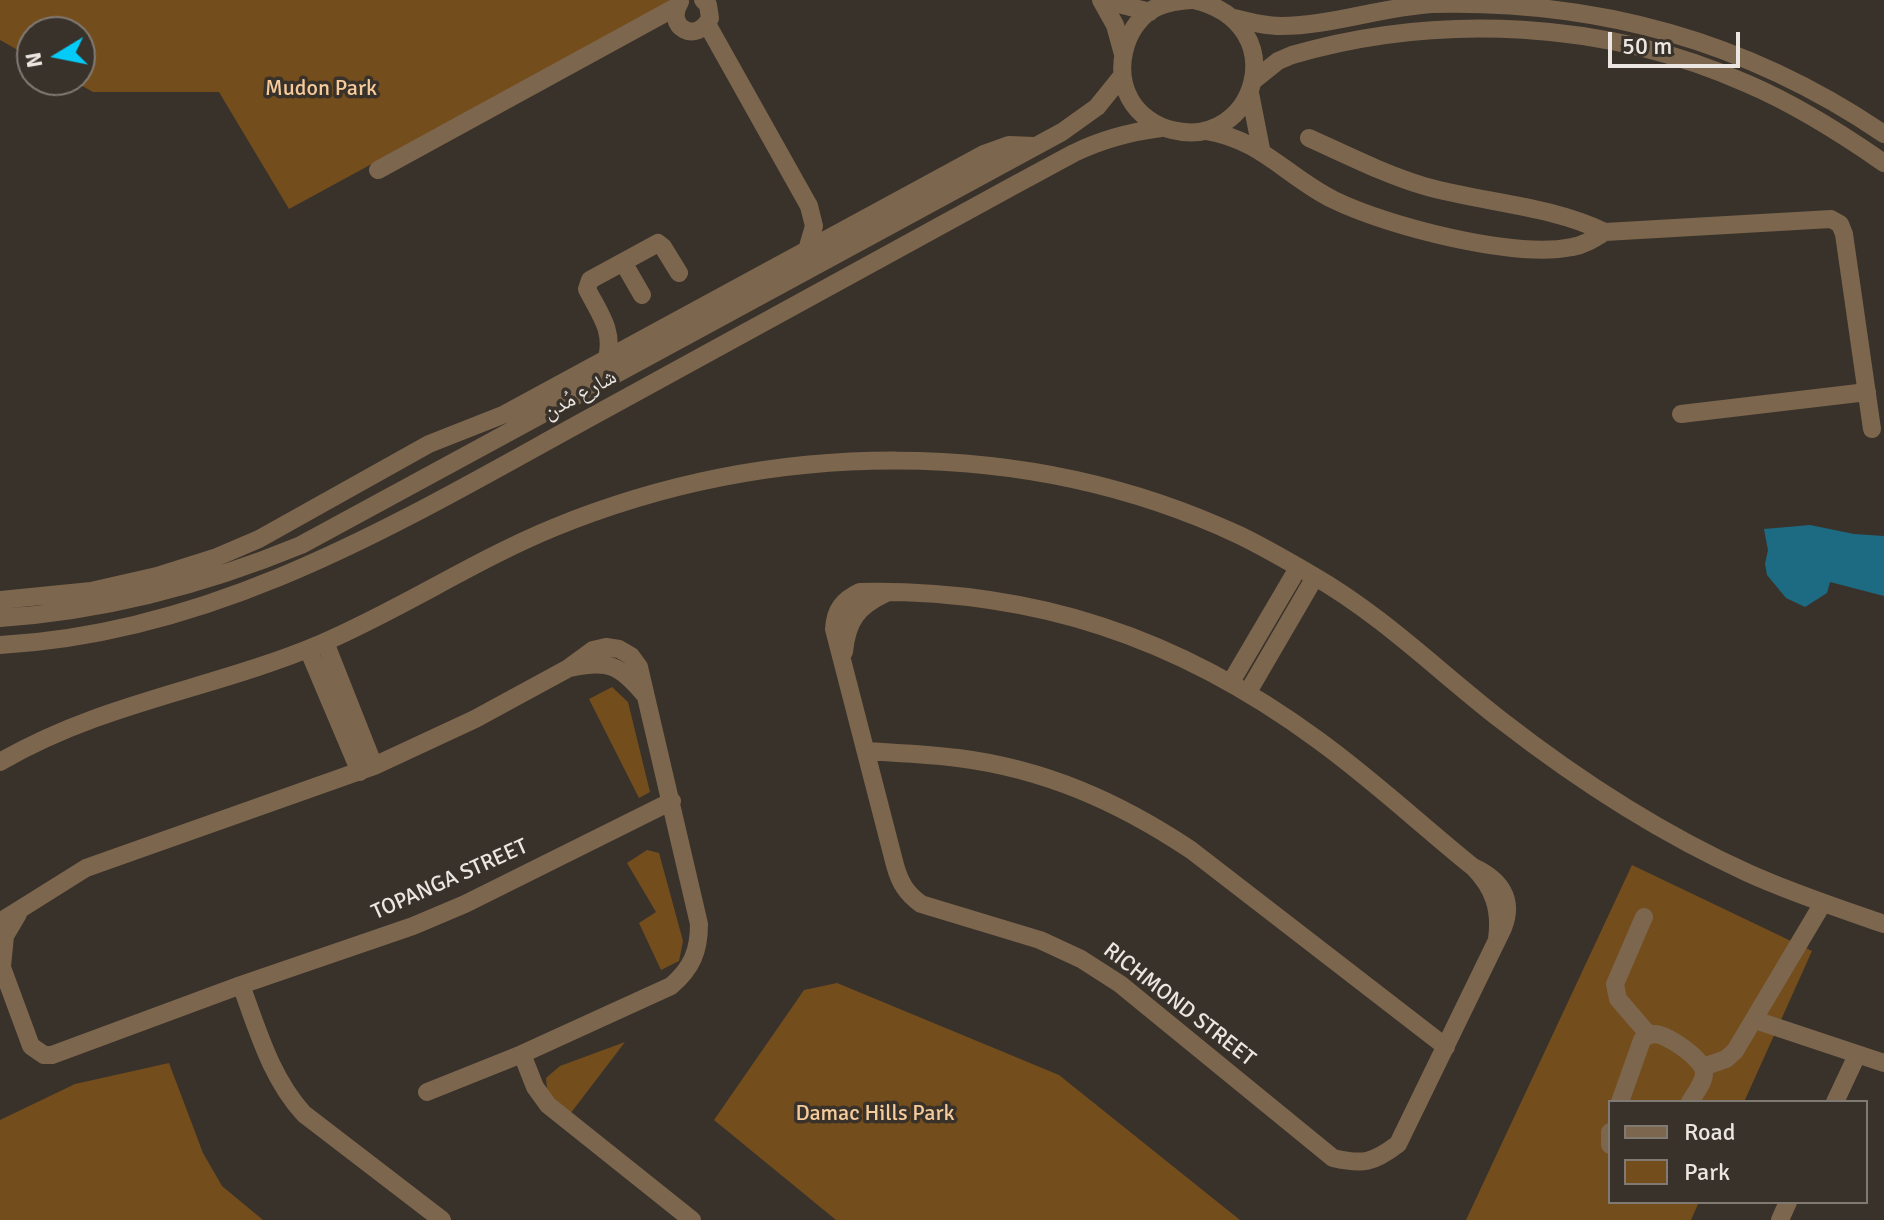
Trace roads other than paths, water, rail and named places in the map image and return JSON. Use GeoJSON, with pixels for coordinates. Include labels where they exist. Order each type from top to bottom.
{"type":"FeatureCollection","features":[{"type":"Feature","properties":{"kind":"street"},"geometry":{"type":"LineString","coordinates":[[679,4],[675,15],[681,28],[695,32],[707,24],[710,12],[703,0]]}},
{"type":"Feature","properties":{"kind":"street"},"geometry":{"type":"LineString","coordinates":[[1102,0],[1150,12]]}},
{"type":"Feature","properties":{"kind":"street"},"geometry":{"type":"LineString","coordinates":[[1102,0],[1115,25],[1123,54],[1122,76],[1129,98],[1143,115],[1161,128],[1184,133],[1207,131],[1235,137],[1261,149],[1296,178],[1335,201],[1422,229],[1544,250],[1590,242],[1605,232]]}},
{"type":"Feature","properties":{"kind":"street"},"geometry":{"type":"LineString","coordinates":[[1123,54],[1132,31],[1150,12],[1170,2],[1192,0],[1215,5],[1234,18],[1247,36],[1254,58],[1251,87],[1261,149]]}},
{"type":"Feature","properties":{"kind":"street"},"geometry":{"type":"LineString","coordinates":[[1234,18],[1283,26],[1428,4],[1507,3],[1612,8],[1741,54],[1807,85],[1884,134]]}},
{"type":"Feature","properties":{"kind":"street"},"geometry":{"type":"LineString","coordinates":[[378,170],[679,4]]}},
{"type":"Feature","properties":{"kind":"street"},"geometry":{"type":"LineString","coordinates":[[707,24],[809,206],[814,226],[807,250]]}},
{"type":"Feature","properties":{"kind":"street"},"geometry":{"type":"LineString","coordinates":[[1207,131],[1225,123],[1239,109],[1251,87],[1271,65],[1292,55],[1395,33],[1483,28],[1583,36],[1681,58],[1748,83],[1799,109],[1884,163]]}},
{"type":"Feature","properties":{"kind":"street","name":"شارع مُدن"},"geometry":{"type":"LineString","coordinates":[[0,618],[47,615],[143,598],[223,575],[301,545],[1036,146],[1089,114],[1122,76]]}},
{"type":"Feature","properties":{"kind":"street","name":"شارع مُدن"},"geometry":{"type":"LineString","coordinates":[[0,645],[131,626],[234,596],[305,568],[1074,153],[1116,136],[1161,128]]}},
{"type":"Feature","properties":{"kind":"street"},"geometry":{"type":"LineString","coordinates":[[1309,138],[1422,185],[1564,216],[1605,232],[1831,219],[1840,224],[1844,234],[1872,429]]}},
{"type":"Feature","properties":{"kind":"street"},"geometry":{"type":"LineString","coordinates":[[0,600],[52,597],[124,584],[189,567],[238,549],[429,444],[491,421],[996,148],[1036,146]]}},
{"type":"Feature","properties":{"kind":"street"},"geometry":{"type":"LineString","coordinates":[[809,206],[832,224],[850,226]]}},
{"type":"Feature","properties":{"kind":"street"},"geometry":{"type":"LineString","coordinates":[[607,358],[609,328],[587,284],[658,243],[679,273]]}},
{"type":"Feature","properties":{"kind":"street"},"geometry":{"type":"LineString","coordinates":[[623,262],[642,295]]}},
{"type":"Feature","properties":{"kind":"street"},"geometry":{"type":"LineString","coordinates":[[609,328],[636,343]]}},
{"type":"Feature","properties":{"kind":"street"},"geometry":{"type":"LineString","coordinates":[[1681,414],[1867,392]]}},
{"type":"Feature","properties":{"kind":"street"},"geometry":{"type":"LineString","coordinates":[[0,762],[79,722],[272,663],[316,645],[390,612],[548,530],[614,504],[754,470],[826,462],[896,460],[967,463],[1092,485],[1174,509],[1239,535],[1362,605],[1502,720],[1623,806],[1686,843],[1752,875],[1884,924]]}},
{"type":"Feature","properties":{"kind":"street"},"geometry":{"type":"LineString","coordinates":[[1240,687],[1307,572]]}},
{"type":"Feature","properties":{"kind":"street","name":"RICHMOND STREET"},"geometry":{"type":"LineString","coordinates":[[860,592],[960,595],[1031,606],[1100,624],[1167,650],[1240,687],[1319,741],[1473,867],[1494,897],[1498,918],[1497,939],[1398,1144],[1379,1159],[1356,1163],[1333,1158],[1120,984],[1081,959],[1040,940],[921,904],[908,895],[897,873],[834,629],[835,617],[849,597],[860,592]]}},
{"type":"Feature","properties":{"kind":"street"},"geometry":{"type":"LineString","coordinates":[[316,645],[367,769]]}},
{"type":"Feature","properties":{"kind":"street"},"geometry":{"type":"LineString","coordinates":[[0,922],[86,868],[367,769],[475,719],[567,669],[598,663],[610,665],[630,677],[645,694],[699,924],[699,942],[694,959],[685,974],[671,986],[522,1054],[427,1092]]}},
{"type":"Feature","properties":{"kind":"street"},"geometry":{"type":"LineString","coordinates":[[866,751],[957,757],[1007,766],[1056,779],[1103,798],[1149,822],[1191,850],[1446,1047]]}},
{"type":"Feature","properties":{"kind":"street","name":"TOPANGA STREET"},"geometry":{"type":"LineString","coordinates":[[22,908],[5,936],[1,964],[21,1021],[47,1041],[76,1047],[241,985],[426,921],[672,801]]}},
{"type":"Feature","properties":{"kind":"street"},"geometry":{"type":"LineString","coordinates":[[1703,1067],[1726,1059],[1735,1051],[1823,903]]}},
{"type":"Feature","properties":{"kind":"street"},"geometry":{"type":"LineString","coordinates":[[1644,917],[1615,984],[1618,999],[1649,1035]]}},
{"type":"Feature","properties":{"kind":"street"},"geometry":{"type":"LineString","coordinates":[[241,985],[270,1062],[290,1099],[304,1114],[442,1220]]}},
{"type":"Feature","properties":{"kind":"street"},"geometry":{"type":"LineString","coordinates":[[1755,1020],[1884,1063]]}},
{"type":"Feature","properties":{"kind":"street"},"geometry":{"type":"LineString","coordinates":[[1621,1100],[1642,1040],[1657,1034],[1699,1059],[1704,1076],[1691,1100]]}},
{"type":"Feature","properties":{"kind":"street"},"geometry":{"type":"LineString","coordinates":[[522,1054],[535,1087],[548,1105],[692,1220]]}},
{"type":"Feature","properties":{"kind":"street"},"geometry":{"type":"LineString","coordinates":[[1836,1100],[1857,1055]]}},
{"type":"Feature","properties":{"kind":"water"},"geometry":{"type":"Polygon","coordinates":[[[1810,525],[1854,534],[1884,536],[1884,596],[1830,582],[1827,593],[1805,607],[1786,598],[1767,575],[1765,564],[1768,550],[1764,529],[1810,525]]]}},
{"type":"Feature","properties":{"kind":"park label","name":"Mudon Park"},"geometry":{"type":"Point","coordinates":[321,89]}},
{"type":"Feature","properties":{"kind":"park label","name":"Damac Hills Park"},"geometry":{"type":"Point","coordinates":[875,1114]}}]}
